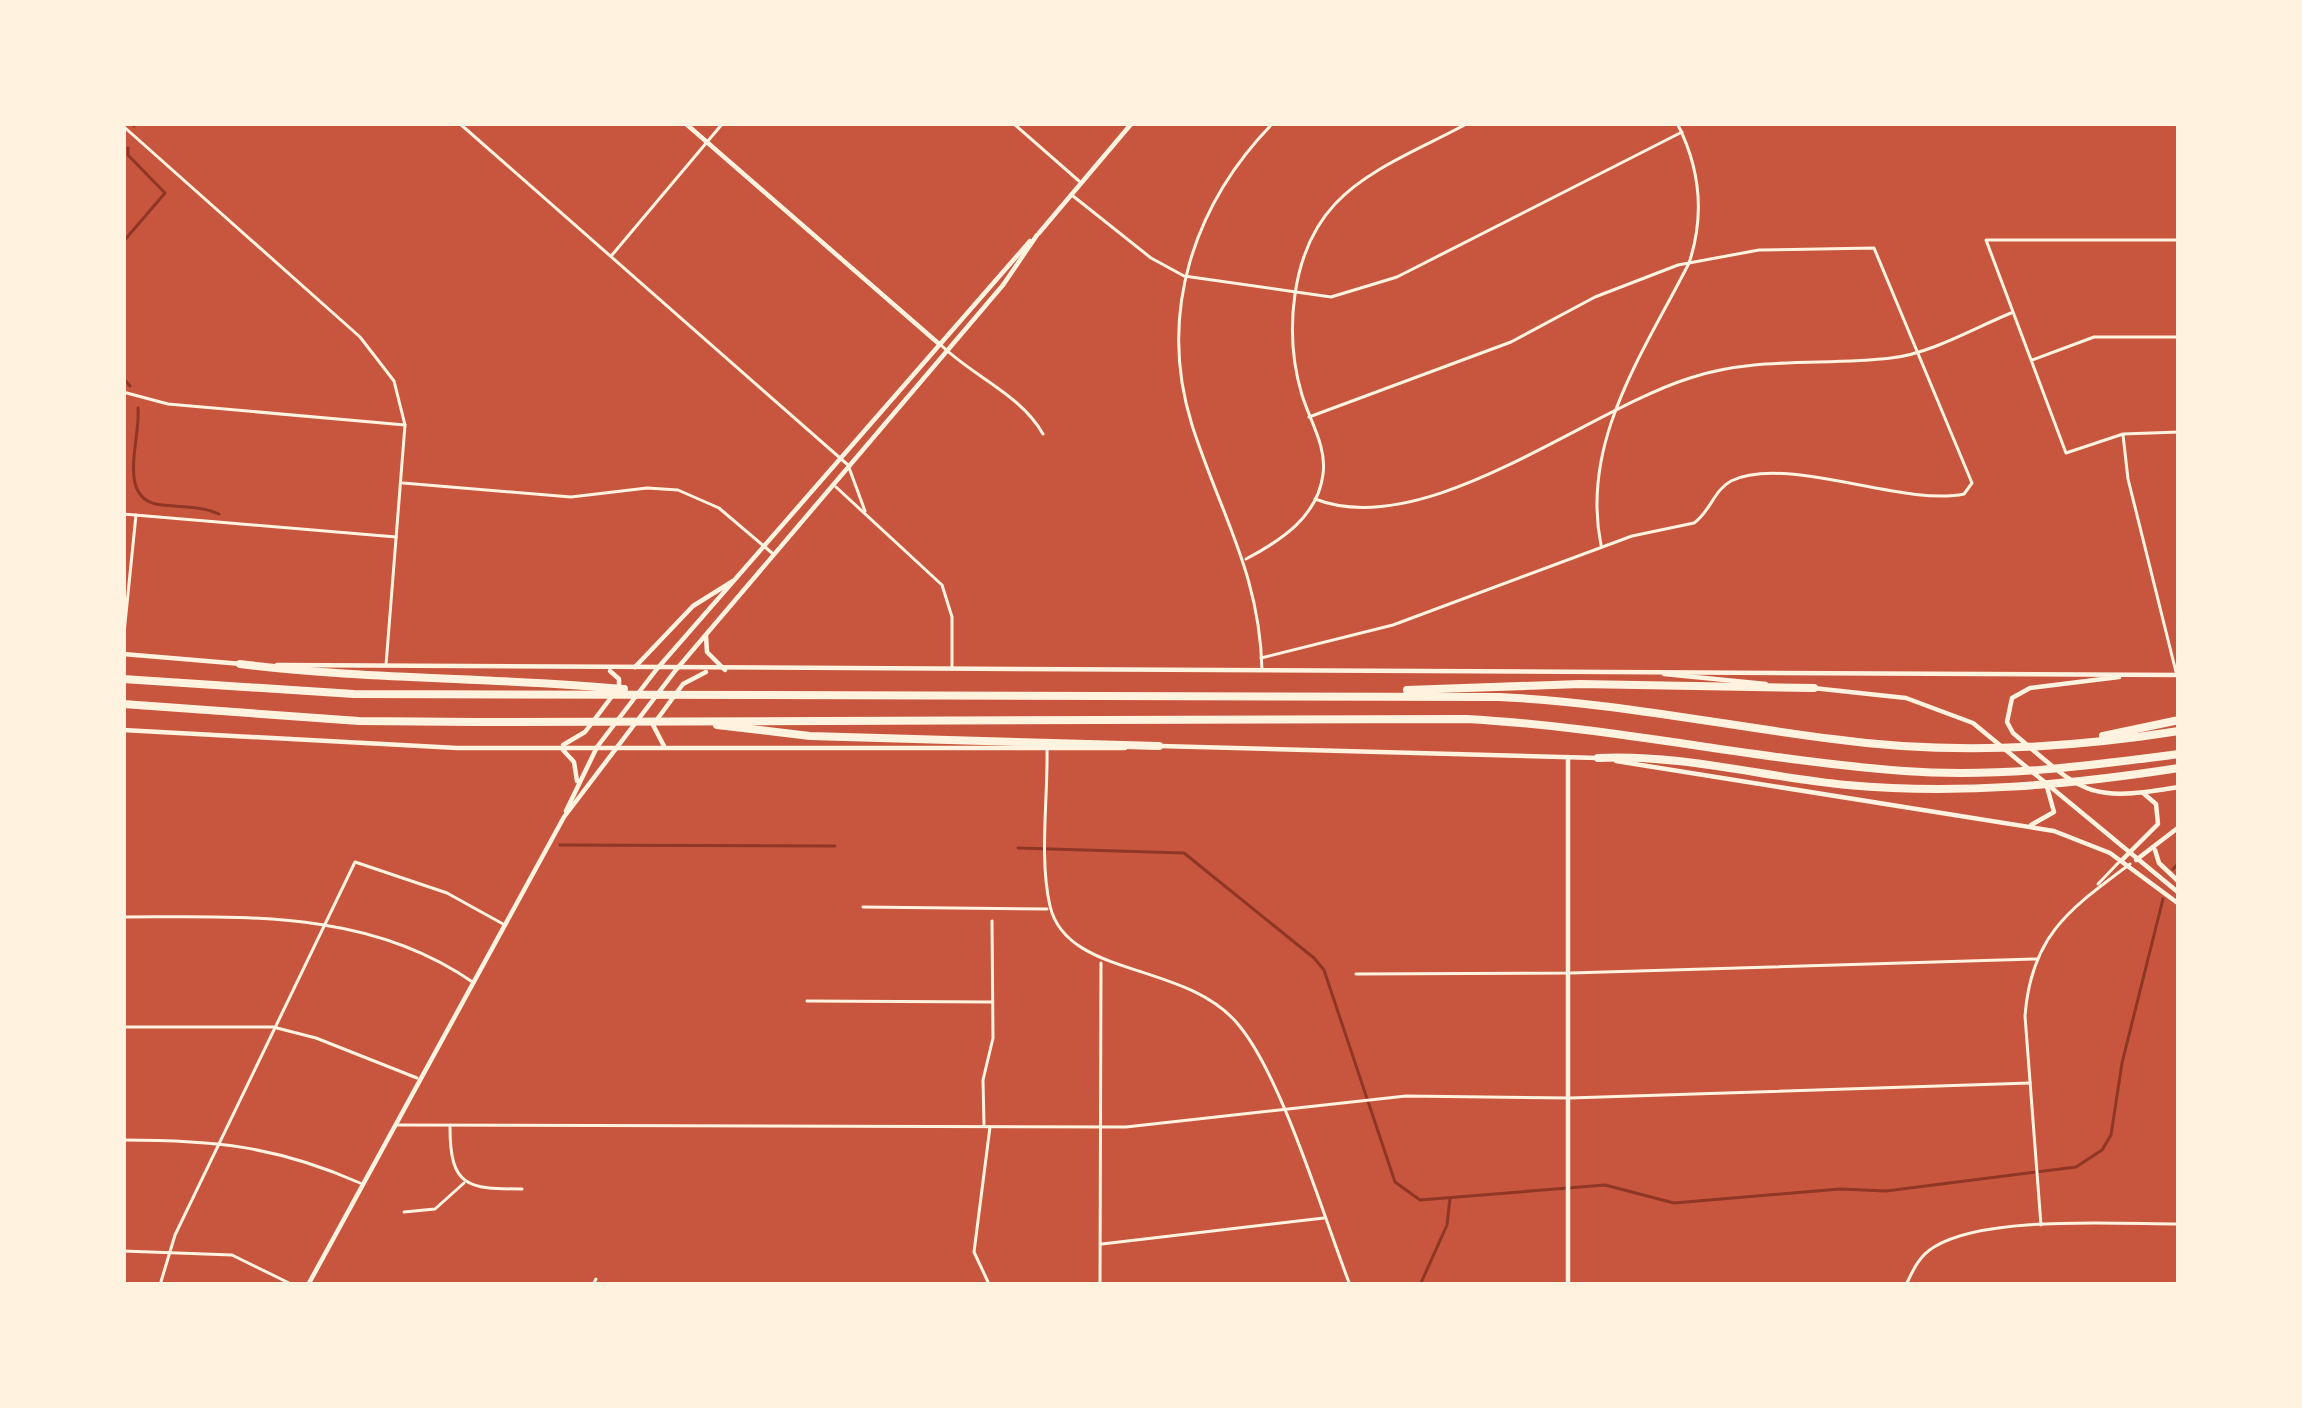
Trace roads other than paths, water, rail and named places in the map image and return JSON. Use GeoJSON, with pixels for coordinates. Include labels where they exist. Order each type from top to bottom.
{"type":"FeatureCollection","features":[{"type":"Feature","properties":{"kind":"highway"},"geometry":{"type":"LineString","coordinates":[[240,664],[322,674],[668,693],[1336,694],[1564,700],[1835,740],[1966,748],[2061,745],[2179,730]]}},
{"type":"Feature","properties":{"kind":"highway"},"geometry":{"type":"LineString","coordinates":[[123,680],[354,694],[572,689]]}},
{"type":"Feature","properties":{"kind":"highway"},"geometry":{"type":"LineString","coordinates":[[1336,694],[1580,684],[1814,688]]}},
{"type":"Feature","properties":{"kind":"highway"},"geometry":{"type":"LineString","coordinates":[[123,704],[358,721],[1466,719],[1558,724],[1906,771],[1996,773],[2179,754]]}},
{"type":"Feature","properties":{"kind":"highway"},"geometry":{"type":"LineString","coordinates":[[2061,745],[2179,720]]}},
{"type":"Feature","properties":{"kind":"highway"},"geometry":{"type":"LineString","coordinates":[[698,722],[810,736],[1159,746]]}},
{"type":"Feature","properties":{"kind":"highway"},"geometry":{"type":"LineString","coordinates":[[1598,758],[1684,759],[1888,788],[2012,788],[2179,768]]}},
{"type":"Feature","properties":{"kind":"main road"},"geometry":{"type":"LineString","coordinates":[[685,123],[938,343]]}},
{"type":"Feature","properties":{"kind":"main road"},"geometry":{"type":"LineString","coordinates":[[565,817],[597,747],[656,670],[1132,123]]}},
{"type":"Feature","properties":{"kind":"main road"},"geometry":{"type":"LineString","coordinates":[[308,1285],[565,817],[675,671],[947,351],[1037,235]]}},
{"type":"Feature","properties":{"kind":"main road"},"geometry":{"type":"LineString","coordinates":[[629,669],[646,661],[693,606],[735,579]]}},
{"type":"Feature","properties":{"kind":"main road"},"geometry":{"type":"LineString","coordinates":[[707,632],[707,652],[725,670]]}},
{"type":"Feature","properties":{"kind":"main road"},"geometry":{"type":"LineString","coordinates":[[123,654],[240,664],[675,671],[2178,675]]}},
{"type":"Feature","properties":{"kind":"main road"},"geometry":{"type":"LineString","coordinates":[[558,747],[585,732],[619,687],[617,675],[602,668]]}},
{"type":"Feature","properties":{"kind":"main road"},"geometry":{"type":"LineString","coordinates":[[1628,670],[1906,698],[1942,708],[1973,723],[2179,893]]}},
{"type":"Feature","properties":{"kind":"main road"},"geometry":{"type":"LineString","coordinates":[[666,747],[656,740],[653,725],[683,683],[712,671]]}},
{"type":"Feature","properties":{"kind":"main road"},"geometry":{"type":"LineString","coordinates":[[2142,674],[2030,688],[2012,698],[2007,722],[2013,734],[2088,793],[2143,793],[2179,787]]}},
{"type":"Feature","properties":{"kind":"main road"},"geometry":{"type":"LineString","coordinates":[[123,730],[286,743],[613,748],[1159,746],[1598,758],[2026,826],[2074,838],[2129,864],[2179,904]]}},
{"type":"Feature","properties":{"kind":"main road"},"geometry":{"type":"LineString","coordinates":[[558,747],[574,762],[577,783]]}},
{"type":"Feature","properties":{"kind":"main road"},"geometry":{"type":"LineString","coordinates":[[1568,757],[1568,1285]]}},
{"type":"Feature","properties":{"kind":"main road"},"geometry":{"type":"LineString","coordinates":[[2026,826],[2054,812],[2054,798],[2042,779]]}},
{"type":"Feature","properties":{"kind":"main road"},"geometry":{"type":"LineString","coordinates":[[2122,860],[2158,824],[2156,804],[2143,793]]}},
{"type":"Feature","properties":{"kind":"main road"},"geometry":{"type":"LineString","coordinates":[[2129,864],[2179,827]]}},
{"type":"Feature","properties":{"kind":"main road"},"geometry":{"type":"LineString","coordinates":[[2155,848],[2158,863],[2179,882]]}},
{"type":"Feature","properties":{"kind":"street"},"geometry":{"type":"LineString","coordinates":[[459,123],[848,465],[865,511]]}},
{"type":"Feature","properties":{"kind":"street"},"geometry":{"type":"LineString","coordinates":[[611,257],[723,123]]}},
{"type":"Feature","properties":{"kind":"street"},"geometry":{"type":"LineString","coordinates":[[869,123],[884,123]]}},
{"type":"Feature","properties":{"kind":"street"},"geometry":{"type":"LineString","coordinates":[[1013,123],[1082,184]]}},
{"type":"Feature","properties":{"kind":"street"},"geometry":{"type":"LineString","coordinates":[[1262,671],[1259,613],[1246,559],[1188,408],[1180,359],[1184,276],[1213,200],[1274,123]]}},
{"type":"Feature","properties":{"kind":"street"},"geometry":{"type":"LineString","coordinates":[[1246,559],[1291,530],[1315,499],[1324,463],[1292,346],[1296,295],[1313,236],[1334,205],[1354,187],[1468,123]]}},
{"type":"Feature","properties":{"kind":"street"},"geometry":{"type":"LineString","coordinates":[[1602,547],[1596,473],[1616,411],[1689,263],[1699,195],[1677,123]]}},
{"type":"Feature","properties":{"kind":"street"},"geometry":{"type":"LineString","coordinates":[[123,126],[371,348],[394,381],[405,424],[386,667]]}},
{"type":"Feature","properties":{"kind":"street"},"geometry":{"type":"LineString","coordinates":[[1072,194],[1151,258],[1184,276],[1331,297],[1374,287],[1682,132]]}},
{"type":"Feature","properties":{"kind":"street"},"geometry":{"type":"LineString","coordinates":[[2179,240],[1986,240],[2066,453],[2123,434],[2179,432]]}},
{"type":"Feature","properties":{"kind":"street"},"geometry":{"type":"LineString","coordinates":[[1262,658],[1393,625],[1602,547],[1694,523],[1723,487],[1740,478],[1821,479],[1939,496],[1964,494],[1972,483],[1874,248],[1759,250],[1689,263],[1595,297],[1511,342],[1309,417]]}},
{"type":"Feature","properties":{"kind":"street"},"geometry":{"type":"LineString","coordinates":[[1315,499],[1349,510],[1395,507],[1524,458],[1690,378],[1730,367],[1888,359],[2011,313]]}},
{"type":"Feature","properties":{"kind":"street"},"geometry":{"type":"LineString","coordinates":[[2030,361],[2094,337],[2179,337]]}},
{"type":"Feature","properties":{"kind":"street"},"geometry":{"type":"LineString","coordinates":[[938,343],[968,372],[1023,406],[1043,434]]}},
{"type":"Feature","properties":{"kind":"street"},"geometry":{"type":"LineString","coordinates":[[123,392],[162,404],[405,424]]}},
{"type":"Feature","properties":{"kind":"street"},"geometry":{"type":"LineString","coordinates":[[2123,434],[2128,479],[2178,675]]}},
{"type":"Feature","properties":{"kind":"street"},"geometry":{"type":"LineString","coordinates":[[401,483],[571,497],[647,488],[678,490],[719,508],[772,554]]}},
{"type":"Feature","properties":{"kind":"street"},"geometry":{"type":"LineString","coordinates":[[832,484],[942,585],[952,617],[952,670]]}},
{"type":"Feature","properties":{"kind":"street"},"geometry":{"type":"LineString","coordinates":[[123,514],[397,537]]}},
{"type":"Feature","properties":{"kind":"street"},"geometry":{"type":"LineString","coordinates":[[123,643],[136,515]]}},
{"type":"Feature","properties":{"kind":"street"},"geometry":{"type":"LineString","coordinates":[[1047,748],[1051,909],[1069,941],[1101,959],[1172,978],[1221,1007],[1255,1048],[1350,1285]]}},
{"type":"Feature","properties":{"kind":"street"},"geometry":{"type":"LineString","coordinates":[[2041,1225],[2025,1016],[2036,959],[2066,914],[2122,860]]}},
{"type":"Feature","properties":{"kind":"street"},"geometry":{"type":"LineString","coordinates":[[160,1285],[168,1251],[355,862],[447,893],[506,925]]}},
{"type":"Feature","properties":{"kind":"street"},"geometry":{"type":"LineString","coordinates":[[2096,887],[2129,864]]}},
{"type":"Feature","properties":{"kind":"street"},"geometry":{"type":"LineString","coordinates":[[863,908],[1051,909]]}},
{"type":"Feature","properties":{"kind":"street"},"geometry":{"type":"LineString","coordinates":[[123,917],[325,923],[422,953],[474,983]]}},
{"type":"Feature","properties":{"kind":"street"},"geometry":{"type":"LineString","coordinates":[[988,1282],[974,1252],[987,1126],[992,920]]}},
{"type":"Feature","properties":{"kind":"street"},"geometry":{"type":"LineString","coordinates":[[1100,1285],[1101,959]]}},
{"type":"Feature","properties":{"kind":"street"},"geometry":{"type":"LineString","coordinates":[[1356,974],[1571,974],[2036,959]]}},
{"type":"Feature","properties":{"kind":"street"},"geometry":{"type":"LineString","coordinates":[[807,1001],[993,1002]]}},
{"type":"Feature","properties":{"kind":"street"},"geometry":{"type":"LineString","coordinates":[[123,1028],[273,1027],[316,1038],[421,1080]]}},
{"type":"Feature","properties":{"kind":"street"},"geometry":{"type":"LineString","coordinates":[[396,1125],[1101,1127],[1379,1099],[1570,1099],[2030,1083]]}},
{"type":"Feature","properties":{"kind":"street"},"geometry":{"type":"LineString","coordinates":[[451,1125],[453,1167],[466,1181],[484,1189],[522,1189]]}},
{"type":"Feature","properties":{"kind":"street"},"geometry":{"type":"LineString","coordinates":[[123,1140],[220,1140],[286,1153],[364,1184]]}},
{"type":"Feature","properties":{"kind":"street"},"geometry":{"type":"LineString","coordinates":[[404,1212],[434,1209],[466,1181]]}},
{"type":"Feature","properties":{"kind":"street"},"geometry":{"type":"LineString","coordinates":[[1100,1244],[1324,1218]]}},
{"type":"Feature","properties":{"kind":"street"},"geometry":{"type":"LineString","coordinates":[[1906,1285],[1917,1262],[1937,1245],[2041,1225],[2179,1223]]}},
{"type":"Feature","properties":{"kind":"street"},"geometry":{"type":"LineString","coordinates":[[123,1251],[247,1260],[293,1285]]}},
{"type":"Feature","properties":{"kind":"street"},"geometry":{"type":"LineString","coordinates":[[593,1285],[596,1279]]}},
{"type":"Feature","properties":{"kind":"waterway"},"geometry":{"type":"LineString","coordinates":[[123,242],[165,193],[128,155],[128,148]]}},
{"type":"Feature","properties":{"kind":"waterway"},"geometry":{"type":"LineString","coordinates":[[123,378],[130,386]]}},
{"type":"Feature","properties":{"kind":"waterway"},"geometry":{"type":"LineString","coordinates":[[138,408],[134,467],[139,493],[162,505],[219,514]]}},
{"type":"Feature","properties":{"kind":"waterway"},"geometry":{"type":"LineString","coordinates":[[560,845],[835,846]]}},
{"type":"Feature","properties":{"kind":"waterway"},"geometry":{"type":"LineString","coordinates":[[1018,848],[1184,853],[1314,958],[1324,970],[1395,1182],[1420,1200],[1605,1185],[1674,1203],[1840,1189],[1886,1191],[2076,1167],[2102,1150],[2111,1135],[2122,1063],[2163,899]]}},
{"type":"Feature","properties":{"kind":"waterway"},"geometry":{"type":"LineString","coordinates":[[2173,869],[2179,863]]}},
{"type":"Feature","properties":{"kind":"waterway"},"geometry":{"type":"LineString","coordinates":[[1420,1285],[1447,1225],[1450,1198]]}}]}
